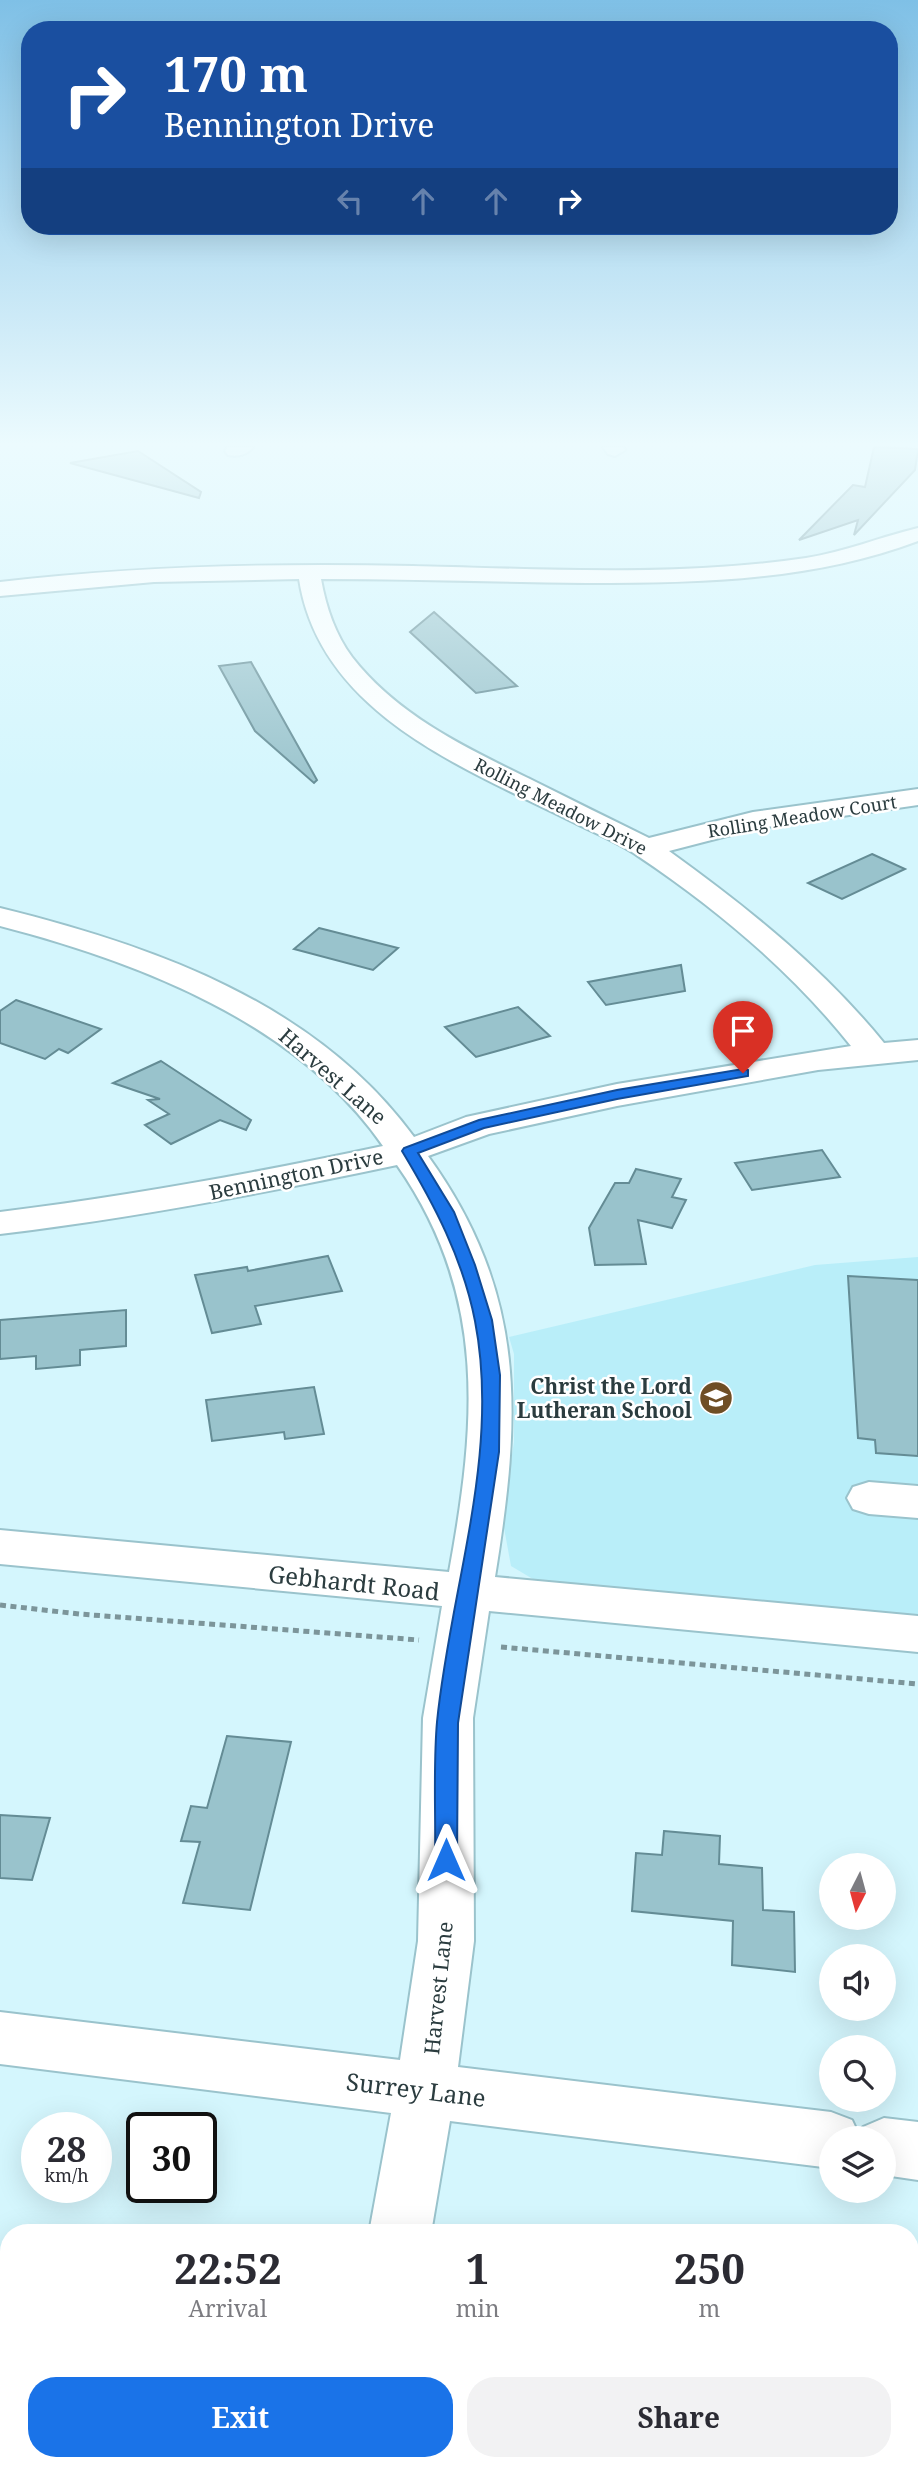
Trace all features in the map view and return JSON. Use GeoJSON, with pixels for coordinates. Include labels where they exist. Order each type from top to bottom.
{"type":"FeatureCollection","features":[{"type":"Feature","properties":{"kind":"street"},"geometry":{"type":"LineString","coordinates":[[0,589],[178,574],[309,572],[551,576],[720,573],[807,562]]}},
{"type":"Feature","properties":{"kind":"street","name":"Rolling Meadow Drive"},"geometry":{"type":"LineString","coordinates":[[309,572],[318,619],[325,634],[344,664],[371,694],[452,750],[646,848],[716,899],[784,957],[839,1009],[875,1054]]}},
{"type":"Feature","properties":{"kind":"street","name":"Rolling Meadow Court"},"geometry":{"type":"LineString","coordinates":[[646,848],[753,821],[918,797]]}},
{"type":"Feature","properties":{"kind":"street","name":"Harvest Lane"},"geometry":{"type":"LineString","coordinates":[[0,917],[65,933],[184,974],[237,1002],[313,1053],[385,1120],[410,1151],[447,1212],[484,1320],[491,1375],[490,1452],[447,1723],[446,1943],[426,2090],[402,2224]]}},
{"type":"Feature","properties":{"kind":"street","name":"Bennington Drive"},"geometry":{"type":"LineString","coordinates":[[0,1223],[105,1210],[215,1191],[410,1151],[479,1125],[604,1097],[818,1060],[918,1050]]}},
{"type":"Feature","properties":{"kind":"street"},"geometry":{"type":"LineString","coordinates":[[869,1498],[918,1502]]}},
{"type":"Feature","properties":{"kind":"street","name":"Gebhardt Road"},"geometry":{"type":"LineString","coordinates":[[0,1547],[918,1634]]}},
{"type":"Feature","properties":{"kind":"street","name":"Surrey Lane"},"geometry":{"type":"LineString","coordinates":[[0,2038],[819,2139]]}},
{"type":"Feature","properties":{"kind":"street"},"geometry":{"type":"LineString","coordinates":[[896,2148],[918,2151]]}},
{"type":"Feature","properties":{"kind":"shaded area","name":"Christ the Lord Lutheran School"},"geometry":{"type":"Polygon","coordinates":[[[918,1257],[918,1620],[543,1585],[511,1566],[502,1517],[514,1442],[514,1354],[509,1337],[815,1265],[918,1257]]]}},
{"type":"Feature","properties":{"kind":"building"},"geometry":{"type":"Polygon","coordinates":[[[434,612],[517,686],[476,693],[410,632],[434,612]]]}},
{"type":"Feature","properties":{"kind":"building"},"geometry":{"type":"Polygon","coordinates":[[[251,662],[317,780],[314,783],[255,731],[219,666],[251,662]]]}},
{"type":"Feature","properties":{"kind":"building"},"geometry":{"type":"Polygon","coordinates":[[[872,854],[905,869],[842,899],[808,883],[872,854]]]}},
{"type":"Feature","properties":{"kind":"building"},"geometry":{"type":"Polygon","coordinates":[[[319,928],[398,948],[373,970],[294,949],[319,928]]]}},
{"type":"Feature","properties":{"kind":"building"},"geometry":{"type":"Polygon","coordinates":[[[681,965],[685,991],[606,1005],[588,982],[681,965]]]}},
{"type":"Feature","properties":{"kind":"building"},"geometry":{"type":"Polygon","coordinates":[[[16,1000],[101,1029],[68,1053],[59,1049],[45,1059],[0,1043],[0,1011],[16,1000]]]}},
{"type":"Feature","properties":{"kind":"building"},"geometry":{"type":"Polygon","coordinates":[[[518,1007],[550,1036],[476,1057],[445,1027],[518,1007]]]}},
{"type":"Feature","properties":{"kind":"building"},"geometry":{"type":"Polygon","coordinates":[[[161,1061],[251,1120],[246,1130],[220,1120],[171,1144],[145,1125],[169,1114],[148,1100],[160,1099],[113,1083],[161,1061]]]}},
{"type":"Feature","properties":{"kind":"building"},"geometry":{"type":"Polygon","coordinates":[[[822,1150],[840,1177],[752,1190],[735,1163],[822,1150]]]}},
{"type":"Feature","properties":{"kind":"building"},"geometry":{"type":"Polygon","coordinates":[[[636,1169],[681,1179],[672,1197],[686,1200],[672,1228],[638,1220],[646,1264],[595,1265],[589,1228],[615,1183],[629,1183],[636,1169]]]}},
{"type":"Feature","properties":{"kind":"building"},"geometry":{"type":"Polygon","coordinates":[[[328,1256],[342,1291],[255,1306],[261,1324],[212,1333],[195,1275],[247,1267],[248,1271],[328,1256]]]}},
{"type":"Feature","properties":{"kind":"building"},"geometry":{"type":"Polygon","coordinates":[[[848,1276],[918,1280],[918,1456],[876,1453],[875,1440],[858,1438],[848,1276]]]}},
{"type":"Feature","properties":{"kind":"building"},"geometry":{"type":"Polygon","coordinates":[[[126,1310],[126,1346],[80,1350],[80,1365],[36,1369],[36,1356],[0,1359],[0,1320],[126,1310]]]}},
{"type":"Feature","properties":{"kind":"building"},"geometry":{"type":"Polygon","coordinates":[[[314,1387],[324,1434],[285,1439],[284,1432],[212,1441],[206,1400],[314,1387]]]}},
{"type":"Feature","properties":{"kind":"building"},"geometry":{"type":"Polygon","coordinates":[[[227,1736],[291,1742],[250,1910],[183,1903],[200,1842],[181,1841],[191,1806],[207,1808],[227,1736]]]}},
{"type":"Feature","properties":{"kind":"building"},"geometry":{"type":"Polygon","coordinates":[[[0,1815],[50,1818],[32,1880],[0,1878],[0,1815]]]}},
{"type":"Feature","properties":{"kind":"building"},"geometry":{"type":"Polygon","coordinates":[[[664,1831],[720,1836],[719,1864],[762,1868],[763,1910],[794,1912],[795,1972],[732,1965],[733,1921],[632,1911],[636,1853],[662,1855],[664,1831]]]}},
{"type":"Feature","properties":{"kind":"place","name":"Christ the Lord Lutheran School"},"geometry":{"type":"Point","coordinates":[716,1398]}},
{"type":"Feature","properties":{"kind":"route"},"geometry":{"type":"LineString","coordinates":[[446,1860],[447,1723],[490,1452],[491,1375],[484,1320],[467,1265],[447,1212],[410,1151],[479,1125],[617,1095],[743,1073]]}}]}
